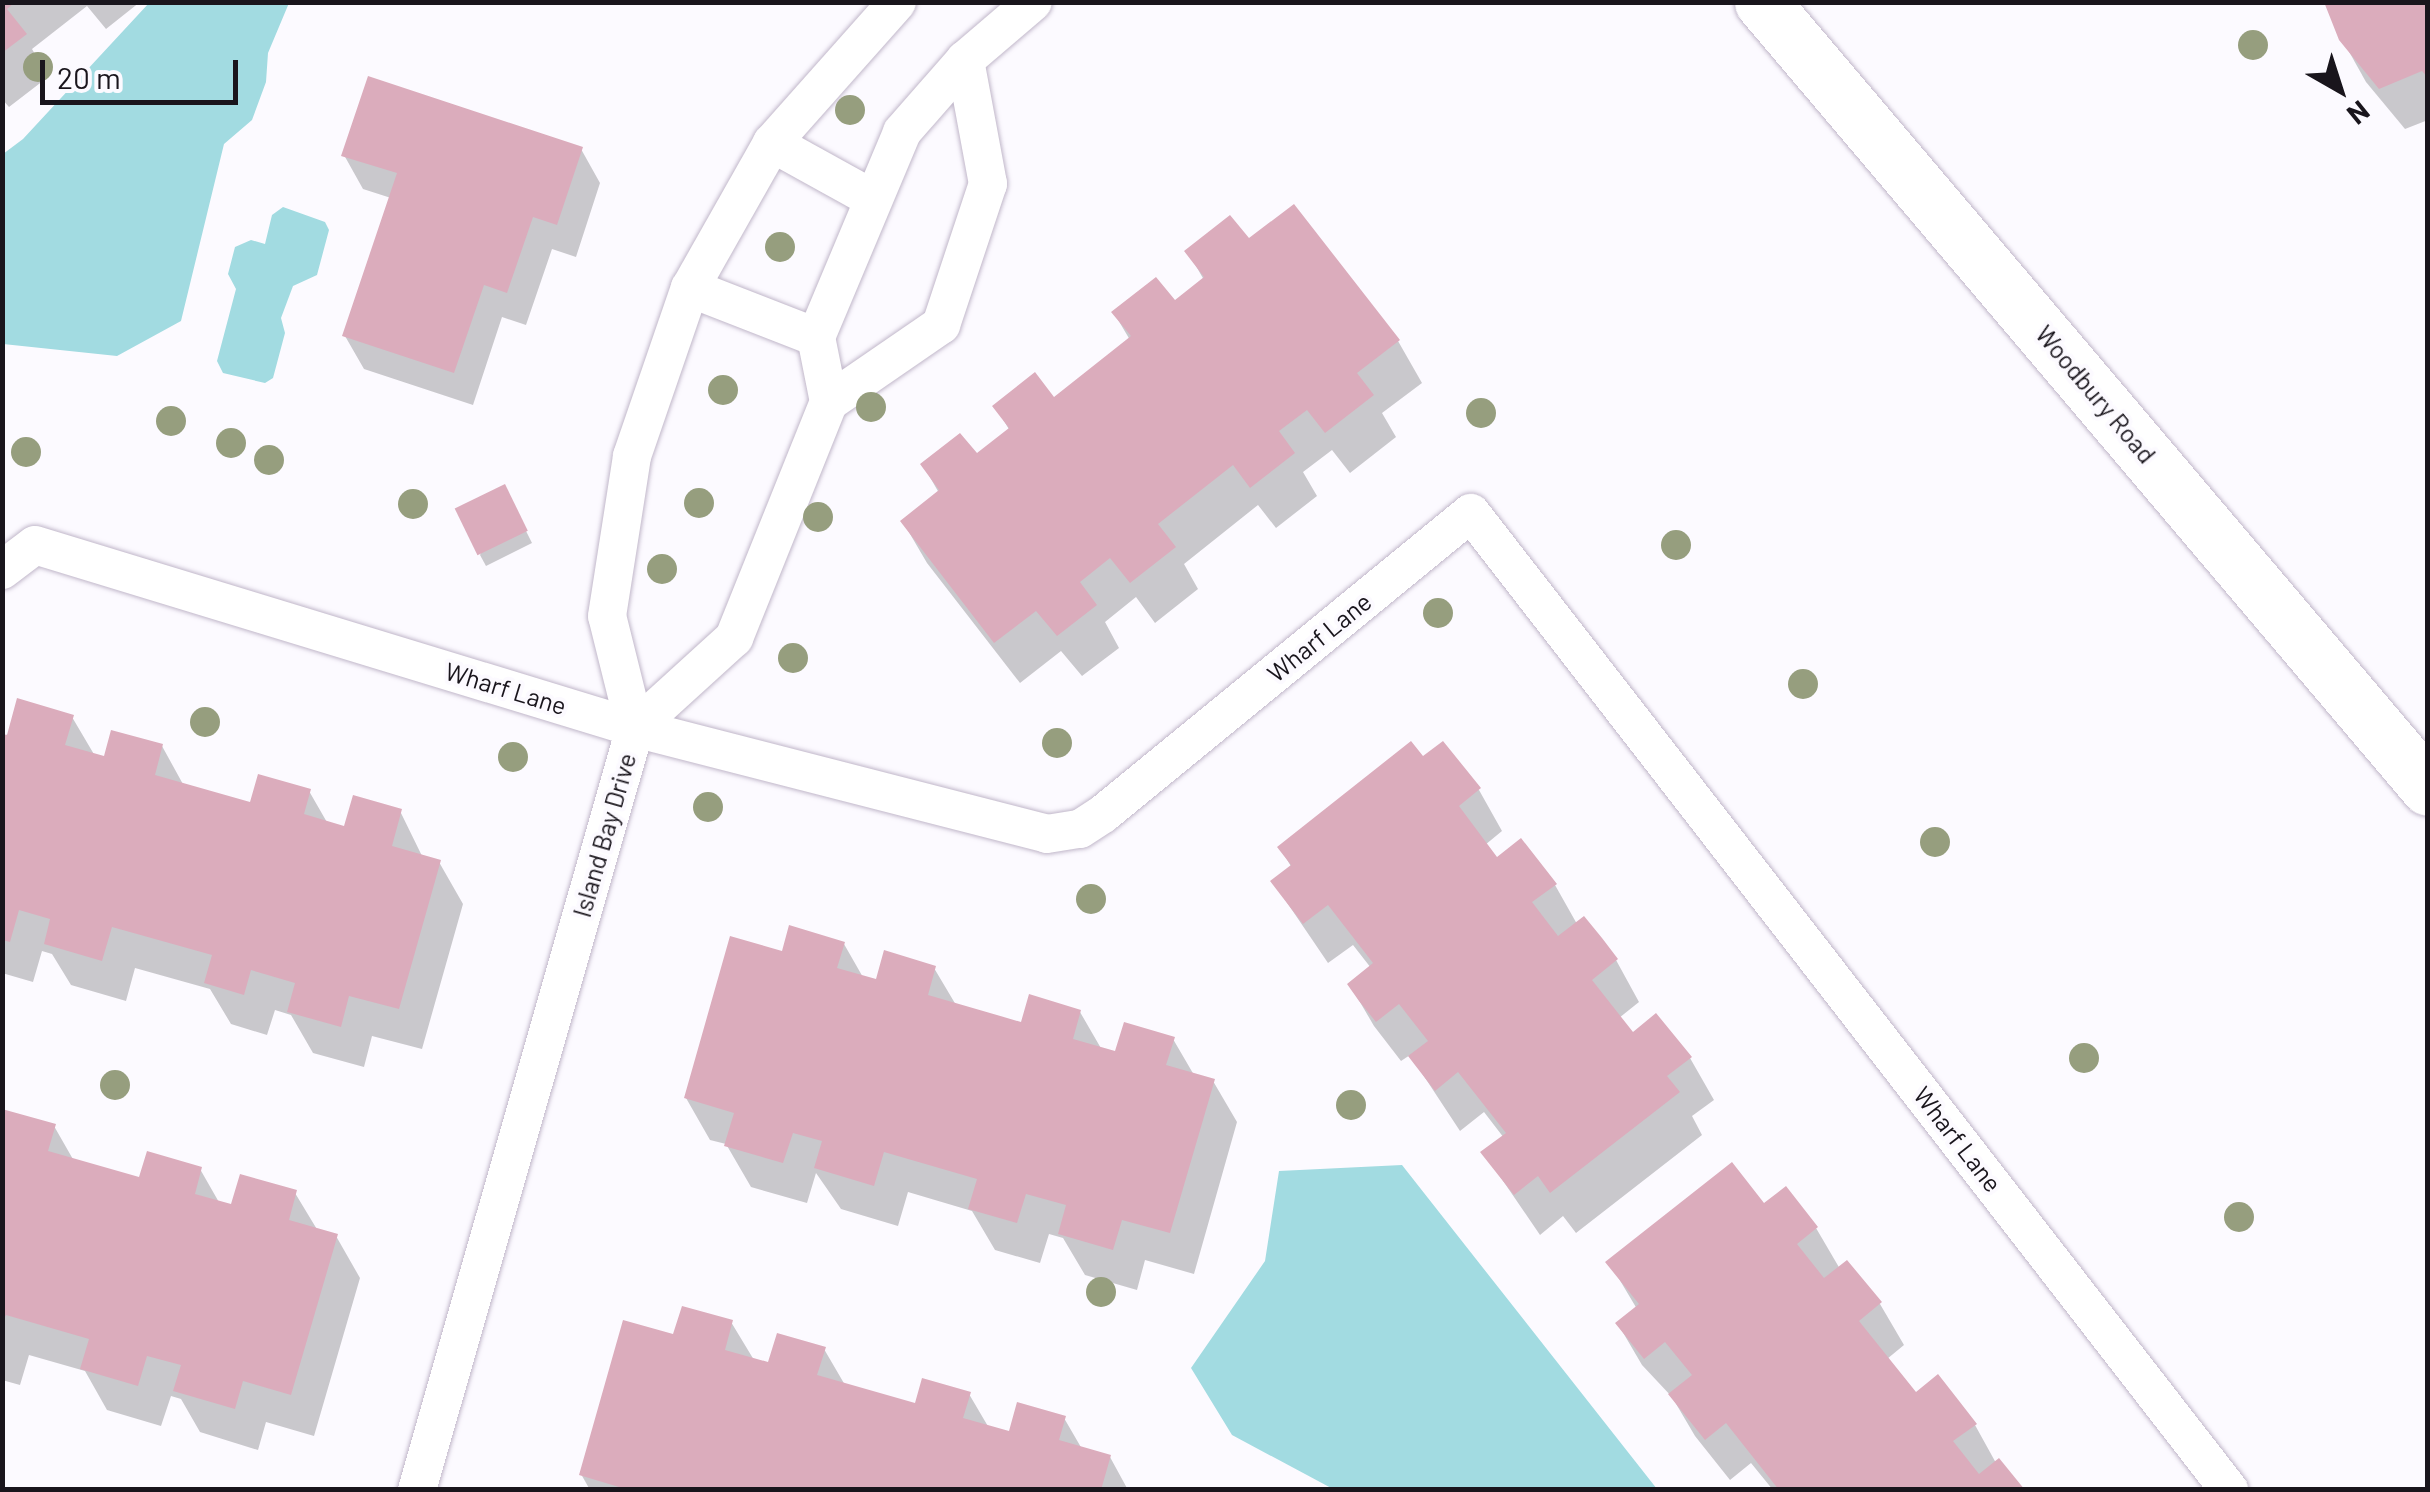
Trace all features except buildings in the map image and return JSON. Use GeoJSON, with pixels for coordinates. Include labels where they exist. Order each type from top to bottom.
{"type":"FeatureCollection","features":[{"type":"Feature","properties":{"kind":"street","name":"Woodbury Road"},"geometry":{"type":"LineString","coordinates":[[1762,2],[1866,120],[2428,788]]}},
{"type":"Feature","properties":{"kind":"lane","name":"Island Bay Drive"},"geometry":{"type":"LineString","coordinates":[[416,1490],[634,728],[606,616],[632,456],[690,288],[772,144],[897,2]]}},
{"type":"Feature","properties":{"kind":"lane"},"geometry":{"type":"LineString","coordinates":[[634,728],[734,638],[829,402],[816,338],[902,132],[964,60],[1019,7]]}},
{"type":"Feature","properties":{"kind":"lane"},"geometry":{"type":"LineString","coordinates":[[829,402],[941,325],[988,184],[964,60]]}},
{"type":"Feature","properties":{"kind":"lane"},"geometry":{"type":"LineString","coordinates":[[772,144],[874,199]]}},
{"type":"Feature","properties":{"kind":"lane"},"geometry":{"type":"LineString","coordinates":[[690,288],[816,338]]}},
{"type":"Feature","properties":{"kind":"lane","name":"Wharf Lane"},"geometry":{"type":"LineString","coordinates":[[2,570],[35,546],[634,728],[1047,834],[1080,829],[1471,513],[2229,1490]]}},
{"type":"Feature","properties":{"kind":"water"},"geometry":{"type":"Polygon","coordinates":[[[149,3],[289,3],[268,53],[266,82],[252,120],[224,144],[181,321],[117,356],[3,344],[3,154],[23,139],[149,3]]]}},
{"type":"Feature","properties":{"kind":"water"},"geometry":{"type":"Polygon","coordinates":[[[283,207],[325,222],[329,230],[317,275],[293,286],[281,318],[285,333],[273,378],[265,383],[223,373],[217,361],[236,289],[228,274],[235,247],[251,240],[265,244],[272,215],[283,207]]]}},
{"type":"Feature","properties":{"kind":"water"},"geometry":{"type":"Polygon","coordinates":[[[1402,1165],[1657,1489],[1333,1489],[1232,1435],[1191,1368],[1265,1261],[1279,1171],[1402,1165]]]}}]}
